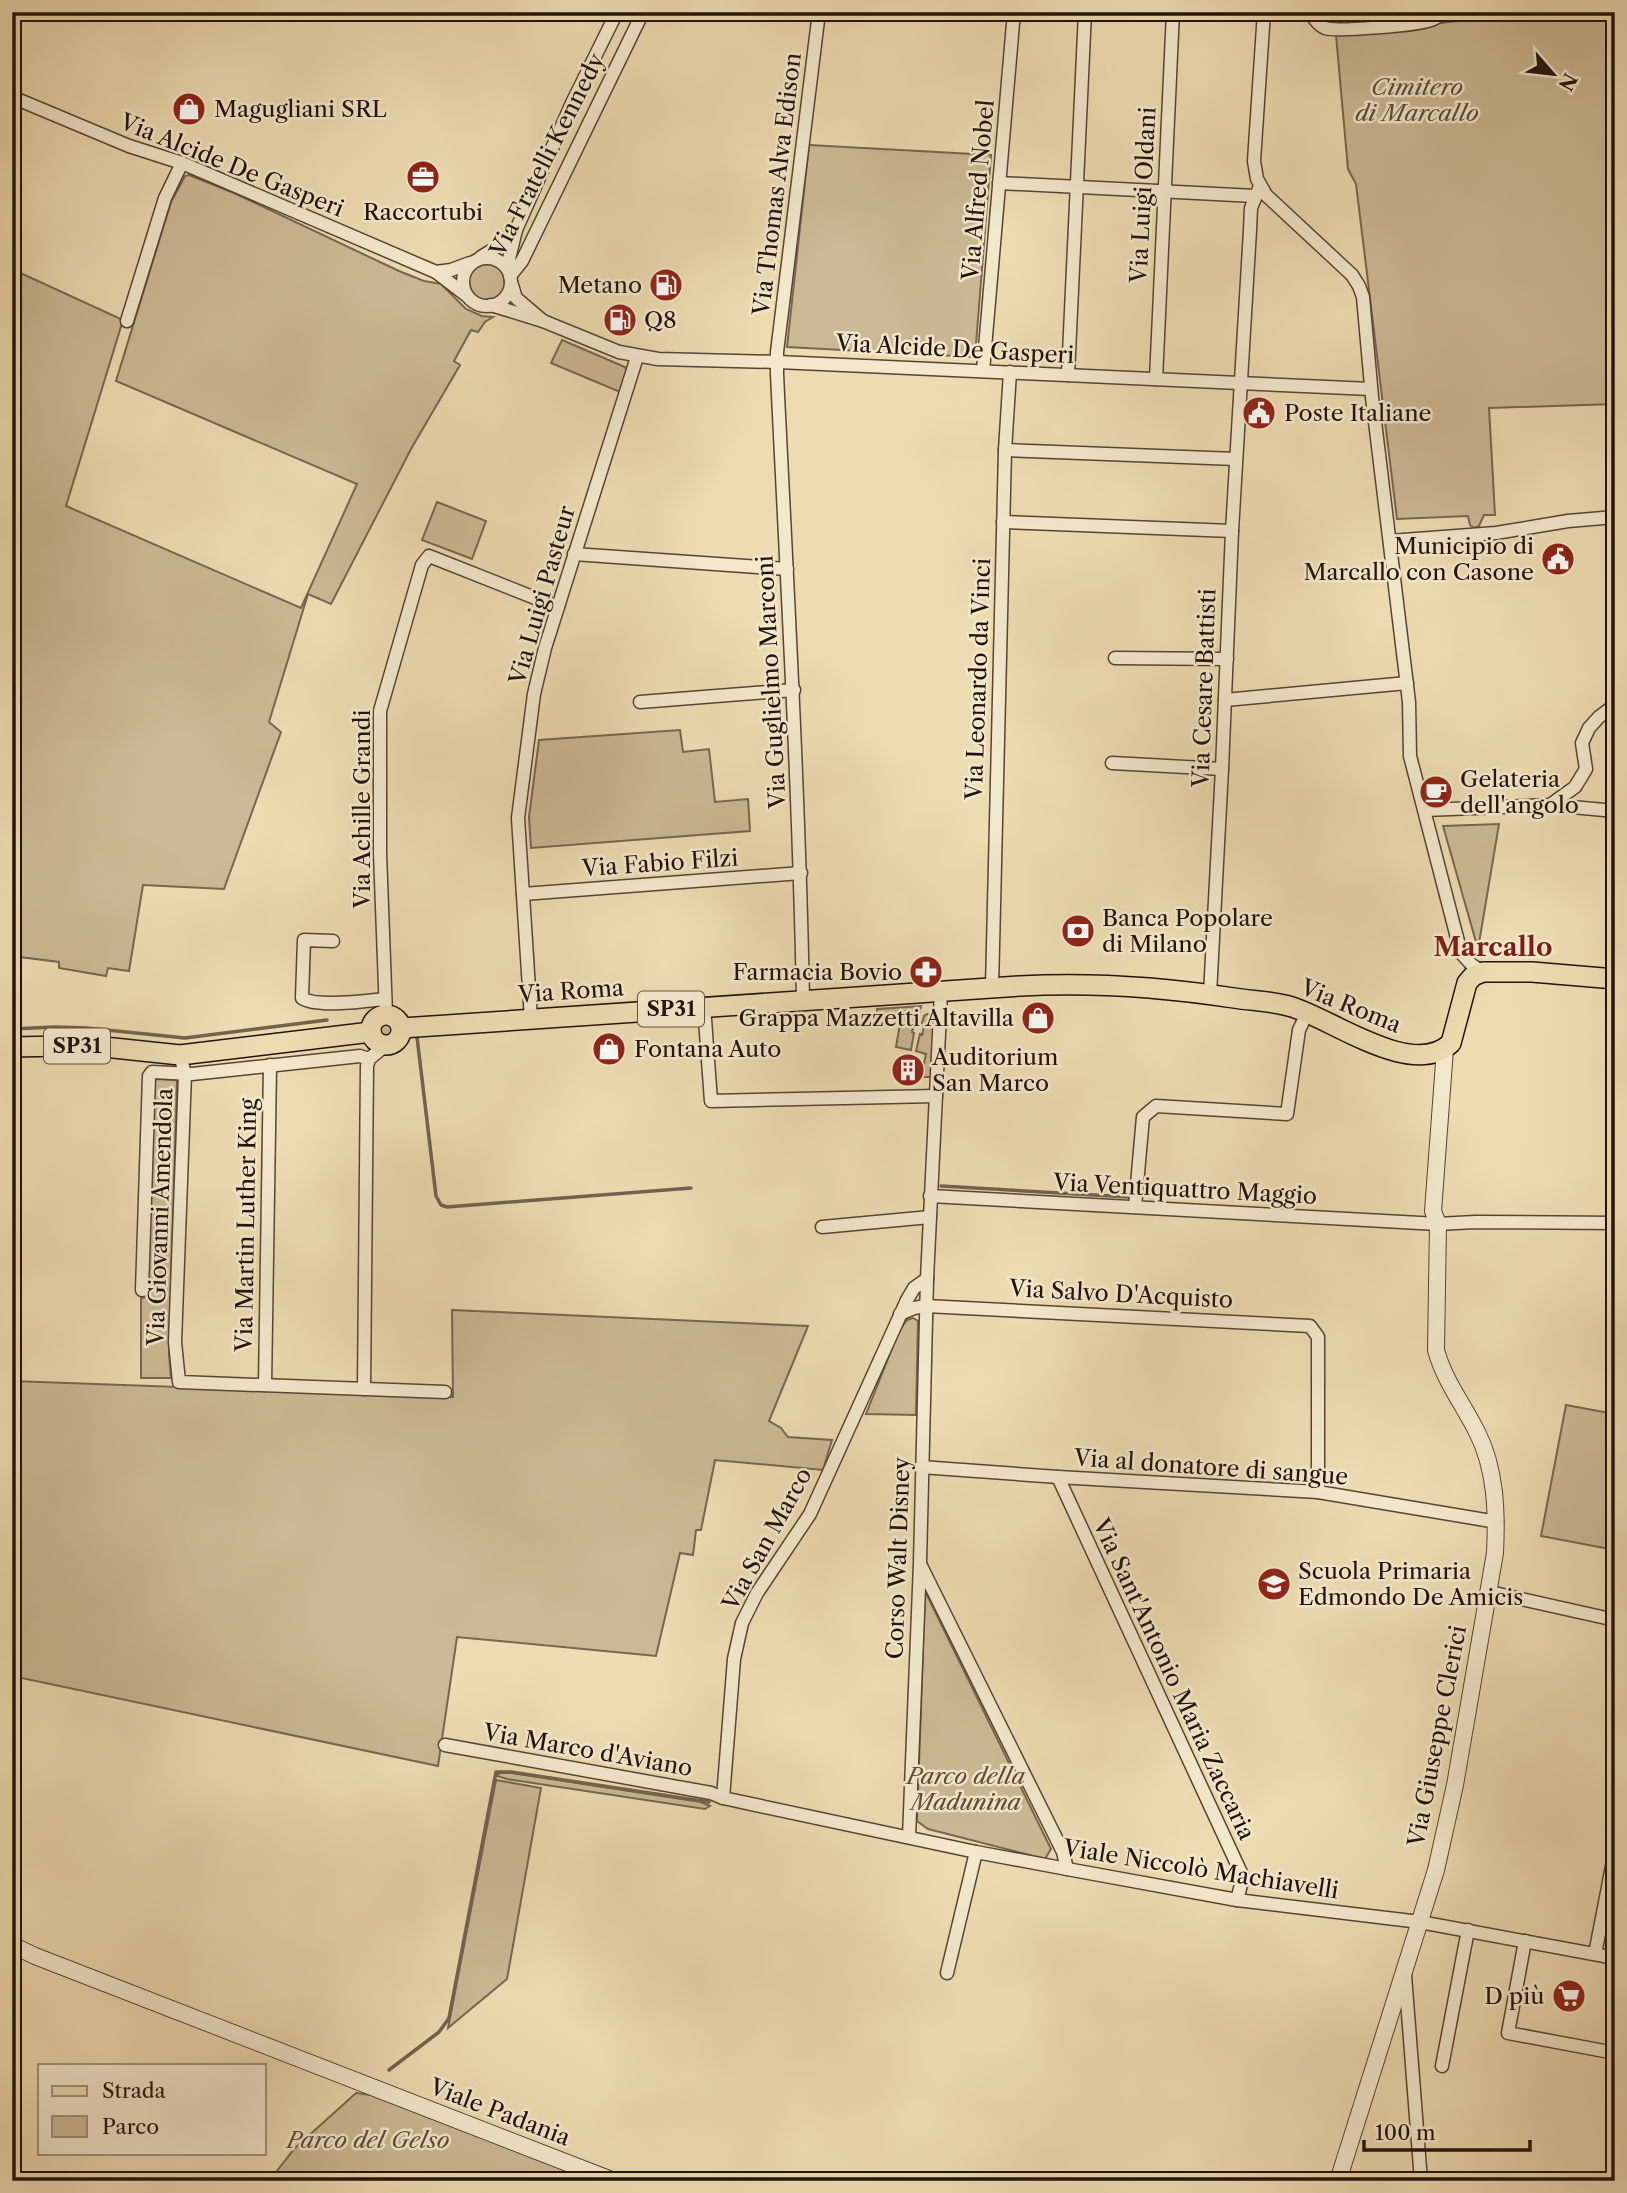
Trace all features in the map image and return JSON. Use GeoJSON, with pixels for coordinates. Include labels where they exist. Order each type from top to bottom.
{"type":"FeatureCollection","features":[{"type":"Feature","properties":{"kind":"main road"},"geometry":{"type":"LineString","coordinates":[[1483,972],[1532,972],[1615,979]]}},
{"type":"Feature","properties":{"kind":"main road","name":"Via Giuseppe Clerici"},"geometry":{"type":"LineString","coordinates":[[1445,1049],[1455,1035],[1470,979],[1483,972]]}},
{"type":"Feature","properties":{"kind":"main road","name":"Via Roma"},"geometry":{"type":"LineString","coordinates":[[402,1028],[704,1006],[1091,984],[1210,994],[1288,1006],[1389,1049],[1413,1055],[1445,1049]]}},
{"type":"Feature","properties":{"kind":"main road"},"geometry":{"type":"LineString","coordinates":[[385,1006],[402,1028],[396,1042],[378,1039],[373,1022],[385,1006]]}},
{"type":"Feature","properties":{"kind":"main road","name":"SP31"},"geometry":{"type":"LineString","coordinates":[[12,1047],[62,1046],[141,1051],[183,1064],[378,1039]]}},
{"type":"Feature","properties":{"kind":"street","name":"Via Fratelli Kennedy"},"geometry":{"type":"LineString","coordinates":[[510,279],[509,259],[516,230],[572,103],[617,12]]}},
{"type":"Feature","properties":{"kind":"street","name":"Via Fratelli Kennedy"},"geometry":{"type":"LineString","coordinates":[[510,279],[522,261],[643,12]]}},
{"type":"Feature","properties":{"kind":"street","name":"Via Thomas Alva Edison"},"geometry":{"type":"LineString","coordinates":[[778,362],[819,12]]}},
{"type":"Feature","properties":{"kind":"street","name":"Via Alfred Nobel"},"geometry":{"type":"LineString","coordinates":[[983,371],[1014,12]]}},
{"type":"Feature","properties":{"kind":"street"},"geometry":{"type":"LineString","coordinates":[[1068,375],[1085,12]]}},
{"type":"Feature","properties":{"kind":"street","name":"Via Luigi Oldani"},"geometry":{"type":"LineString","coordinates":[[1156,379],[1173,12]]}},
{"type":"Feature","properties":{"kind":"street","name":"Via Cesare Battisti"},"geometry":{"type":"LineString","coordinates":[[1210,994],[1232,531],[1255,197],[1254,161],[1264,12]]}},
{"type":"Feature","properties":{"kind":"street"},"geometry":{"type":"LineString","coordinates":[[1310,12],[1322,26],[1346,30],[1391,18],[1430,21],[1446,12]]}},
{"type":"Feature","properties":{"kind":"street","name":"Via Alcide De Gasperi"},"geometry":{"type":"LineString","coordinates":[[12,97],[129,146],[182,163],[436,272],[466,295]]}},
{"type":"Feature","properties":{"kind":"street"},"geometry":{"type":"LineString","coordinates":[[127,321],[165,198],[182,163]]}},
{"type":"Feature","properties":{"kind":"street"},"geometry":{"type":"LineString","coordinates":[[999,183],[1255,197],[1278,207],[1352,275],[1359,286],[1363,297],[1371,389],[1406,683],[1410,756],[1461,953],[1483,972]]}},
{"type":"Feature","properties":{"kind":"street","name":"Via Fratelli Kennedy"},"geometry":{"type":"LineString","coordinates":[[477,260],[516,230]]}},
{"type":"Feature","properties":{"kind":"street"},"geometry":{"type":"LineString","coordinates":[[436,272],[451,270],[477,260],[496,259],[503,263],[510,279],[507,295],[491,305],[478,304],[466,295],[462,281],[464,273],[477,260]]}},
{"type":"Feature","properties":{"kind":"street","name":"Via Alcide De Gasperi"},"geometry":{"type":"LineString","coordinates":[[510,279],[516,298],[543,321]]}},
{"type":"Feature","properties":{"kind":"street","name":"Via Alcide De Gasperi"},"geometry":{"type":"LineString","coordinates":[[491,305],[543,321],[618,352],[637,356],[1371,389]]}},
{"type":"Feature","properties":{"kind":"street","name":"Via Luigi Pasteur"},"geometry":{"type":"LineString","coordinates":[[531,1019],[518,818],[534,694],[538,671],[637,356]]}},
{"type":"Feature","properties":{"kind":"street","name":"Via Guglielmo Marconi"},"geometry":{"type":"LineString","coordinates":[[778,362],[794,690],[803,1000]]}},
{"type":"Feature","properties":{"kind":"street","name":"Via Leonardo da Vinci"},"geometry":{"type":"LineString","coordinates":[[992,988],[1005,450],[1010,372]]}},
{"type":"Feature","properties":{"kind":"street"},"geometry":{"type":"LineString","coordinates":[[1005,450],[1236,459]]}},
{"type":"Feature","properties":{"kind":"street"},"geometry":{"type":"LineString","coordinates":[[1390,541],[1496,533],[1568,521],[1615,517]]}},
{"type":"Feature","properties":{"kind":"street"},"geometry":{"type":"LineString","coordinates":[[1003,522],[1232,531]]}},
{"type":"Feature","properties":{"kind":"street"},"geometry":{"type":"LineString","coordinates":[[574,554],[787,569]]}},
{"type":"Feature","properties":{"kind":"street","name":"Via Achille Grandi"},"geometry":{"type":"LineString","coordinates":[[385,1006],[380,853],[380,711],[422,565],[429,556],[558,607]]}},
{"type":"Feature","properties":{"kind":"street"},"geometry":{"type":"LineString","coordinates":[[1115,658],[1227,659]]}},
{"type":"Feature","properties":{"kind":"street"},"geometry":{"type":"LineString","coordinates":[[1225,700],[1406,683]]}},
{"type":"Feature","properties":{"kind":"street"},"geometry":{"type":"LineString","coordinates":[[640,702],[794,690]]}},
{"type":"Feature","properties":{"kind":"street"},"geometry":{"type":"LineString","coordinates":[[1550,805],[1575,787],[1586,769],[1582,743],[1589,728],[1615,705]]}},
{"type":"Feature","properties":{"kind":"street"},"geometry":{"type":"LineString","coordinates":[[1112,763],[1222,769]]}},
{"type":"Feature","properties":{"kind":"street"},"geometry":{"type":"LineString","coordinates":[[1425,810],[1550,805],[1615,811]]}},
{"type":"Feature","properties":{"kind":"street","name":"Via Fabio Filzi"},"geometry":{"type":"LineString","coordinates":[[523,894],[801,873]]}},
{"type":"Feature","properties":{"kind":"street"},"geometry":{"type":"LineString","coordinates":[[333,941],[304,940],[302,998],[309,1002],[385,1006]]}},
{"type":"Feature","properties":{"kind":"street"},"geometry":{"type":"LineString","coordinates":[[927,1279],[941,992]]}},
{"type":"Feature","properties":{"kind":"street"},"geometry":{"type":"LineString","coordinates":[[704,1006],[711,1101],[936,1096]]}},
{"type":"Feature","properties":{"kind":"street"},"geometry":{"type":"LineString","coordinates":[[1135,1207],[1143,1117],[1156,1106],[1287,1114],[1299,1030],[1307,1013]]}},
{"type":"Feature","properties":{"kind":"street"},"geometry":{"type":"LineString","coordinates":[[364,1389],[368,1066],[378,1039]]}},
{"type":"Feature","properties":{"kind":"street","name":"Via Giuseppe Clerici"},"geometry":{"type":"LineString","coordinates":[[1338,2181],[1436,1870],[1455,1785],[1490,1592],[1497,1522],[1494,1489],[1485,1450],[1441,1366],[1436,1350],[1438,1224],[1433,1211],[1445,1049]]}},
{"type":"Feature","properties":{"kind":"street"},"geometry":{"type":"LineString","coordinates":[[142,1290],[149,1076],[152,1072],[183,1064],[270,1065],[360,1056],[369,1059]]}},
{"type":"Feature","properties":{"kind":"street","name":"Via Giovanni Amendola"},"geometry":{"type":"LineString","coordinates":[[183,1064],[175,1342],[179,1382],[265,1385]]}},
{"type":"Feature","properties":{"kind":"street","name":"Via Martin Luther King"},"geometry":{"type":"LineString","coordinates":[[265,1385],[270,1065]]}},
{"type":"Feature","properties":{"kind":"street","name":"Via Ventiquattro Maggio"},"geometry":{"type":"LineString","coordinates":[[930,1196],[1438,1224],[1615,1223]]}},
{"type":"Feature","properties":{"kind":"street"},"geometry":{"type":"LineString","coordinates":[[822,1227],[930,1217]]}},
{"type":"Feature","properties":{"kind":"street","name":"Corso Walt Disney"},"geometry":{"type":"LineString","coordinates":[[909,1837],[920,1563],[927,1279]]}},
{"type":"Feature","properties":{"kind":"street","name":"Via San Marco"},"geometry":{"type":"LineString","coordinates":[[723,1798],[734,1659],[742,1623],[757,1593],[810,1514],[900,1314],[914,1288],[927,1279]]}},
{"type":"Feature","properties":{"kind":"street"},"geometry":{"type":"LineString","coordinates":[[900,1314],[926,1306]]}},
{"type":"Feature","properties":{"kind":"street","name":"Via Salvo D'Acquisto"},"geometry":{"type":"LineString","coordinates":[[926,1306],[1306,1325],[1313,1328],[1318,1337],[1318,1492]]}},
{"type":"Feature","properties":{"kind":"street"},"geometry":{"type":"LineString","coordinates":[[265,1385],[445,1392]]}},
{"type":"Feature","properties":{"kind":"street","name":"Via al donatore di sangue"},"geometry":{"type":"LineString","coordinates":[[921,1467],[1318,1492],[1497,1522]]}},
{"type":"Feature","properties":{"kind":"street","name":"Via Sant'Antonio Maria Zaccaria"},"geometry":{"type":"LineString","coordinates":[[1058,1477],[1243,1877],[1237,1900]]}},
{"type":"Feature","properties":{"kind":"street"},"geometry":{"type":"LineString","coordinates":[[920,1563],[1063,1852],[1067,1870]]}},
{"type":"Feature","properties":{"kind":"street"},"geometry":{"type":"LineString","coordinates":[[1490,1592],[1615,1620]]}},
{"type":"Feature","properties":{"kind":"street","name":"Via Marco d'Aviano"},"geometry":{"type":"LineString","coordinates":[[445,1745],[712,1793],[723,1798]]}},
{"type":"Feature","properties":{"kind":"street","name":"Viale Niccolò Machiavelli"},"geometry":{"type":"LineString","coordinates":[[723,1798],[1067,1870],[1237,1900],[1420,1922],[1615,1958]]}},
{"type":"Feature","properties":{"kind":"street"},"geometry":{"type":"LineString","coordinates":[[1595,1954],[1615,1850]]}},
{"type":"Feature","properties":{"kind":"street"},"geometry":{"type":"LineString","coordinates":[[947,1973],[976,1852]]}},
{"type":"Feature","properties":{"kind":"street"},"geometry":{"type":"LineString","coordinates":[[1442,2066],[1468,1930]]}},
{"type":"Feature","properties":{"kind":"street"},"geometry":{"type":"LineString","coordinates":[[1525,1941],[1508,2033],[1615,2053]]}},
{"type":"Feature","properties":{"kind":"street","name":"Viale Padania"},"geometry":{"type":"LineString","coordinates":[[12,1945],[614,2181]]}},
{"type":"Feature","properties":{"kind":"street"},"geometry":{"type":"LineString","coordinates":[[1405,1970],[1421,2181]]}},
{"type":"Feature","properties":{"kind":"green space","name":"Cimitero di Marcallo"},"geometry":{"type":"Polygon","coordinates":[[[1500,12],[1615,12],[1615,404],[1489,408],[1495,515],[1484,515],[1479,526],[1474,528],[1470,525],[1468,516],[1397,519],[1356,184],[1348,169],[1336,35],[1500,16],[1500,12]]]}},
{"type":"Feature","properties":{"kind":"green space"},"geometry":{"type":"Polygon","coordinates":[[[809,145],[991,155],[975,357],[787,347],[809,145]]]}},
{"type":"Feature","properties":{"kind":"green space"},"geometry":{"type":"Polygon","coordinates":[[[189,175],[234,193],[399,271],[424,281],[441,284],[466,309],[482,316],[493,317],[485,322],[478,332],[471,330],[454,361],[460,365],[411,449],[331,604],[308,594],[269,722],[281,732],[224,889],[143,885],[129,971],[108,968],[106,976],[59,968],[59,962],[12,956],[12,269],[123,320],[66,506],[301,608],[357,484],[116,381],[171,202],[185,176],[189,175]]]}},
{"type":"Feature","properties":{"kind":"green space"},"geometry":{"type":"Polygon","coordinates":[[[487,264],[500,269],[505,282],[500,295],[487,300],[474,295],[469,282],[474,269],[487,264]]]}},
{"type":"Feature","properties":{"kind":"green space"},"geometry":{"type":"Polygon","coordinates":[[[562,340],[625,367],[627,372],[620,392],[551,363],[562,340]]]}},
{"type":"Feature","properties":{"kind":"green space"},"geometry":{"type":"Polygon","coordinates":[[[437,502],[486,521],[472,559],[422,540],[437,502]]]}},
{"type":"Feature","properties":{"kind":"green space"},"geometry":{"type":"Polygon","coordinates":[[[680,730],[683,752],[709,749],[715,802],[748,799],[750,831],[531,848],[529,817],[539,740],[680,730]]]}},
{"type":"Feature","properties":{"kind":"green space"},"geometry":{"type":"Polygon","coordinates":[[[1499,824],[1478,949],[1443,826],[1499,824]]]}},
{"type":"Feature","properties":{"kind":"green space"},"geometry":{"type":"Polygon","coordinates":[[[921,1006],[912,1032],[911,1050],[896,1047],[901,1018],[877,1018],[877,1009],[921,1006]]]}},
{"type":"Feature","properties":{"kind":"green space"},"geometry":{"type":"Polygon","coordinates":[[[927,1014],[934,1015],[932,1077],[921,1077],[926,1054],[916,1051],[924,1027],[921,1026],[927,1014]]]}},
{"type":"Feature","properties":{"kind":"green space"},"geometry":{"type":"Polygon","coordinates":[[[387,1020],[394,1023],[397,1030],[394,1037],[387,1040],[380,1037],[377,1030],[380,1023],[387,1020]]]}},
{"type":"Feature","properties":{"kind":"green space"},"geometry":{"type":"Polygon","coordinates":[[[154,1079],[177,1080],[169,1354],[171,1378],[141,1378],[141,1298],[147,1297],[154,1079]]]}},
{"type":"Feature","properties":{"kind":"green space"},"geometry":{"type":"Polygon","coordinates":[[[452,1310],[808,1326],[769,1421],[781,1428],[788,1437],[832,1440],[823,1470],[715,1460],[701,1530],[696,1530],[693,1555],[680,1553],[656,1656],[457,1637],[438,1766],[12,1676],[12,1381],[453,1397],[452,1310]]]}},
{"type":"Feature","properties":{"kind":"green space"},"geometry":{"type":"Polygon","coordinates":[[[913,1318],[918,1321],[916,1415],[866,1414],[899,1331],[907,1320],[913,1318]]]}},
{"type":"Feature","properties":{"kind":"green space"},"geometry":{"type":"Polygon","coordinates":[[[1566,1405],[1615,1414],[1615,1550],[1541,1536],[1566,1405]]]}},
{"type":"Feature","properties":{"kind":"green space","name":"Parco della Madunina"},"geometry":{"type":"Polygon","coordinates":[[[925,1591],[1051,1849],[1045,1859],[928,1829],[917,1821],[925,1591]]]}},
{"type":"Feature","properties":{"kind":"green space"},"geometry":{"type":"Polygon","coordinates":[[[499,1773],[701,1802],[710,1806],[705,1809],[507,1779],[497,1776],[499,1773]]]}},
{"type":"Feature","properties":{"kind":"green space"},"geometry":{"type":"Polygon","coordinates":[[[496,1780],[541,1788],[507,1979],[448,2028],[496,1780]]]}},
{"type":"Feature","properties":{"kind":"green space","name":"Parco del Gelso"},"geometry":{"type":"Polygon","coordinates":[[[356,2093],[371,2095],[594,2181],[269,2181],[295,2148],[356,2093]]]}},
{"type":"Feature","properties":{"kind":"waterway"},"geometry":{"type":"LineString","coordinates":[[12,1029],[87,1028],[185,1038],[327,1020]]}},
{"type":"Feature","properties":{"kind":"waterway"},"geometry":{"type":"LineString","coordinates":[[417,1037],[436,1196],[441,1205],[447,1207],[691,1188]]}},
{"type":"Feature","properties":{"kind":"waterway"},"geometry":{"type":"LineString","coordinates":[[941,1186],[1128,1197]]}},
{"type":"Feature","properties":{"kind":"waterway"},"geometry":{"type":"LineString","coordinates":[[389,2070],[439,2032],[449,2018],[496,1772],[709,1802]]}},
{"type":"Feature","properties":{"kind":"place","name":"Magugliani SRL"},"geometry":{"type":"Point","coordinates":[189,109]}},
{"type":"Feature","properties":{"kind":"place","name":"Raccortubi"},"geometry":{"type":"Point","coordinates":[423,177]}},
{"type":"Feature","properties":{"kind":"place","name":"Metano"},"geometry":{"type":"Point","coordinates":[666,285]}},
{"type":"Feature","properties":{"kind":"place","name":"Q8"},"geometry":{"type":"Point","coordinates":[620,320]}},
{"type":"Feature","properties":{"kind":"place","name":"Poste Italiane"},"geometry":{"type":"Point","coordinates":[1259,413]}},
{"type":"Feature","properties":{"kind":"place","name":"Municipio di Marcallo con Casone"},"geometry":{"type":"Point","coordinates":[1558,559]}},
{"type":"Feature","properties":{"kind":"place","name":"Gelateria dell'angolo"},"geometry":{"type":"Point","coordinates":[1436,792]}},
{"type":"Feature","properties":{"kind":"place","name":"Banca Popolare di Milano"},"geometry":{"type":"Point","coordinates":[1078,931]}},
{"type":"Feature","properties":{"kind":"place","name":"Farmacia Bovio"},"geometry":{"type":"Point","coordinates":[926,972]}},
{"type":"Feature","properties":{"kind":"place","name":"Grappa Mazzetti Altavilla"},"geometry":{"type":"Point","coordinates":[1038,1018]}},
{"type":"Feature","properties":{"kind":"place","name":"Fontana Auto"},"geometry":{"type":"Point","coordinates":[609,1049]}},
{"type":"Feature","properties":{"kind":"place","name":"Auditorium San Marco"},"geometry":{"type":"Point","coordinates":[908,1070]}},
{"type":"Feature","properties":{"kind":"place","name":"Scuola Primaria Edmondo De Amicis"},"geometry":{"type":"Point","coordinates":[1274,1584]}},
{"type":"Feature","properties":{"kind":"place","name":"D più"},"geometry":{"type":"Point","coordinates":[1569,1996]}},
{"type":"Feature","properties":{"kind":"district","name":"Marcallo"},"geometry":{"type":"Point","coordinates":[1493,947]}}]}
